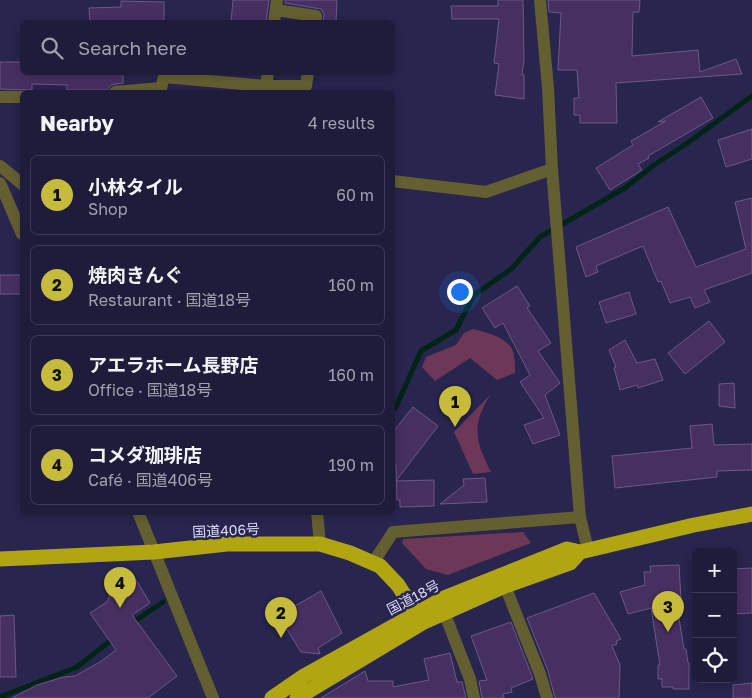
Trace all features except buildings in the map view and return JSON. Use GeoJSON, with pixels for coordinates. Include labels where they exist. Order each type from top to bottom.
{"type":"FeatureCollection","features":[{"type":"Feature","properties":{"kind":"highway","name":"国道18号"},"geometry":{"type":"LineString","coordinates":[[297,698],[419,618],[452,594],[567,549],[584,551],[694,525],[752,514]]}},
{"type":"Feature","properties":{"kind":"highway","name":"国道406号"},"geometry":{"type":"LineString","coordinates":[[0,559],[154,552],[227,544],[320,544],[350,553],[380,566],[398,585],[419,618]]}},
{"type":"Feature","properties":{"kind":"highway","name":"国道18号"},"geometry":{"type":"LineString","coordinates":[[272,698],[304,676],[419,618],[444,612],[505,586],[570,563],[584,551]]}},
{"type":"Feature","properties":{"kind":"street"},"geometry":{"type":"LineString","coordinates":[[540,0],[548,88],[556,226],[584,551]]}},
{"type":"Feature","properties":{"kind":"street"},"geometry":{"type":"LineString","coordinates":[[276,11],[316,16],[315,20]]}},
{"type":"Feature","properties":{"kind":"street"},"geometry":{"type":"LineString","coordinates":[[266,89],[268,75]]}},
{"type":"Feature","properties":{"kind":"street"},"geometry":{"type":"LineString","coordinates":[[138,90],[161,88],[164,78],[266,89],[306,86],[308,75]]}},
{"type":"Feature","properties":{"kind":"street"},"geometry":{"type":"LineString","coordinates":[[0,97],[20,97]]}},
{"type":"Feature","properties":{"kind":"street"},"geometry":{"type":"LineString","coordinates":[[0,166],[20,182]]}},
{"type":"Feature","properties":{"kind":"street"},"geometry":{"type":"LineString","coordinates":[[395,181],[486,192],[552,169]]}},
{"type":"Feature","properties":{"kind":"street"},"geometry":{"type":"LineString","coordinates":[[0,183],[20,229]]}},
{"type":"Feature","properties":{"kind":"street"},"geometry":{"type":"LineString","coordinates":[[139,515],[213,698]]}},
{"type":"Feature","properties":{"kind":"street"},"geometry":{"type":"LineString","coordinates":[[317,515],[320,544]]}},
{"type":"Feature","properties":{"kind":"street"},"geometry":{"type":"LineString","coordinates":[[372,563],[393,532],[580,517]]}},
{"type":"Feature","properties":{"kind":"street"},"geometry":{"type":"LineString","coordinates":[[505,586],[540,674],[547,698]]}},
{"type":"Feature","properties":{"kind":"street"},"geometry":{"type":"LineString","coordinates":[[444,612],[470,679],[474,698]]}},
{"type":"Feature","properties":{"kind":"shaded area"},"geometry":{"type":"Polygon","coordinates":[[[473,329],[498,337],[509,345],[514,356],[515,373],[497,380],[470,358],[435,381],[422,367],[426,357],[456,345],[464,333],[473,329]]]}},
{"type":"Feature","properties":{"kind":"shaded area"},"geometry":{"type":"Polygon","coordinates":[[[491,394],[480,415],[478,433],[481,451],[491,472],[473,474],[454,432],[491,394]]]}},
{"type":"Feature","properties":{"kind":"shaded area"},"geometry":{"type":"Polygon","coordinates":[[[523,532],[531,543],[448,575],[426,569],[402,543],[403,539],[523,532]]]}},
{"type":"Feature","properties":{"kind":"waterway"},"geometry":{"type":"LineString","coordinates":[[395,409],[421,351],[456,330],[474,295],[511,269],[540,237],[625,188],[654,165],[752,96]]}},
{"type":"Feature","properties":{"kind":"waterway"},"geometry":{"type":"LineString","coordinates":[[132,623],[163,602]]}},
{"type":"Feature","properties":{"kind":"waterway"},"geometry":{"type":"LineString","coordinates":[[0,697],[77,667],[114,638]]}},
{"type":"Feature","properties":{"kind":"place","name":"小林タイル"},"geometry":{"type":"Point","coordinates":[455,427]}},
{"type":"Feature","properties":{"kind":"place","name":"コメダ珈琲店"},"geometry":{"type":"Point","coordinates":[120,608]}},
{"type":"Feature","properties":{"kind":"place","name":"アエラホーム長野店"},"geometry":{"type":"Point","coordinates":[668,632]}},
{"type":"Feature","properties":{"kind":"place","name":"焼肉きんぐ"},"geometry":{"type":"Point","coordinates":[281,638]}}]}
